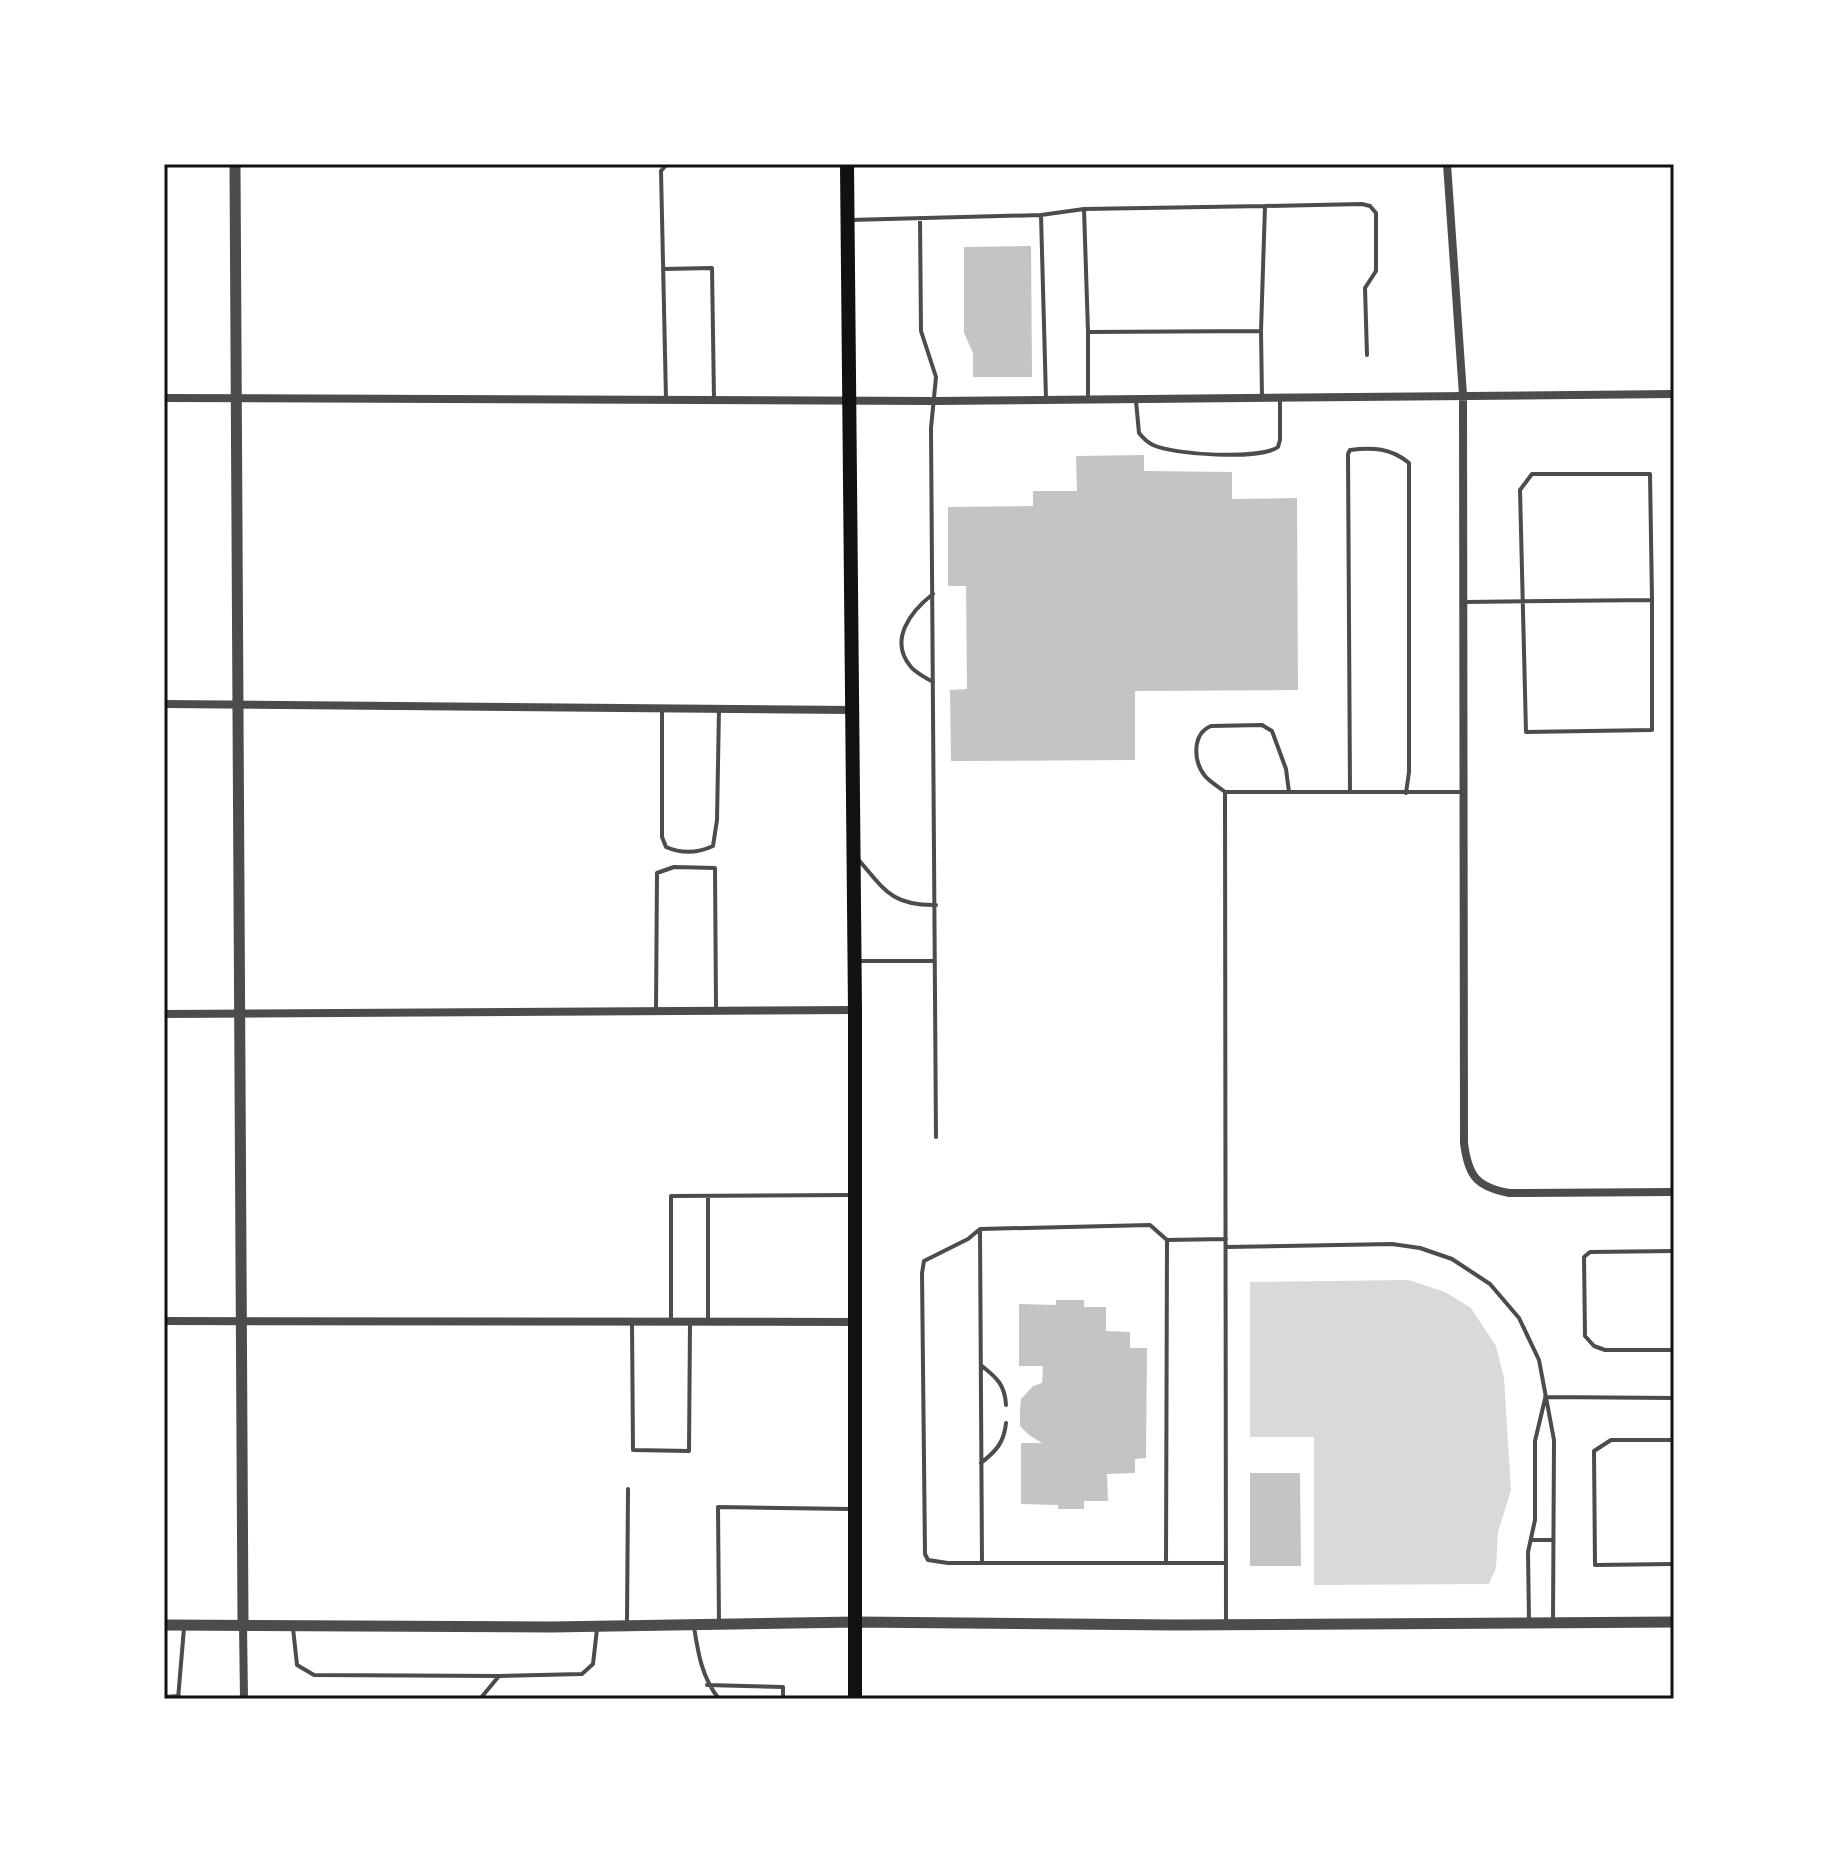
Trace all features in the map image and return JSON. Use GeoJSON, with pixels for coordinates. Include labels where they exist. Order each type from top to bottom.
{"type":"FeatureCollection","features":[{"type":"Feature","properties":{"kind":"main road"},"geometry":{"type":"LineString","coordinates":[[847,164],[855,1010],[855,1699]]}},
{"type":"Feature","properties":{"kind":"street"},"geometry":{"type":"LineString","coordinates":[[235,164],[244,1699]]}},
{"type":"Feature","properties":{"kind":"street"},"geometry":{"type":"LineString","coordinates":[[1447,164],[1463,395],[1464,1143],[1467,1166],[1476,1180],[1494,1190],[1509,1193],[1674,1192]]}},
{"type":"Feature","properties":{"kind":"street"},"geometry":{"type":"LineString","coordinates":[[164,398],[934,401],[1674,394]]}},
{"type":"Feature","properties":{"kind":"street"},"geometry":{"type":"LineString","coordinates":[[164,704],[853,710]]}},
{"type":"Feature","properties":{"kind":"street"},"geometry":{"type":"LineString","coordinates":[[164,1014],[855,1010]]}},
{"type":"Feature","properties":{"kind":"street"},"geometry":{"type":"LineString","coordinates":[[164,1321],[856,1322]]}},
{"type":"Feature","properties":{"kind":"street"},"geometry":{"type":"LineString","coordinates":[[164,1625],[1674,1622]]}},
{"type":"Feature","properties":{"kind":"lane"},"geometry":{"type":"LineString","coordinates":[[666,399],[661,171],[667,164]]}},
{"type":"Feature","properties":{"kind":"lane"},"geometry":{"type":"LineString","coordinates":[[848,220],[1041,215],[1084,209],[1362,204],[1373,208],[1376,213],[1376,271],[1365,288],[1367,355]]}},
{"type":"Feature","properties":{"kind":"lane"},"geometry":{"type":"LineString","coordinates":[[1262,397],[1265,206]]}},
{"type":"Feature","properties":{"kind":"lane"},"geometry":{"type":"LineString","coordinates":[[1084,209],[1088,399]]}},
{"type":"Feature","properties":{"kind":"lane"},"geometry":{"type":"LineString","coordinates":[[1041,215],[1046,399]]}},
{"type":"Feature","properties":{"kind":"lane"},"geometry":{"type":"LineString","coordinates":[[920,218],[921,331],[936,377],[931,428],[936,1137]]}},
{"type":"Feature","properties":{"kind":"lane"},"geometry":{"type":"LineString","coordinates":[[663,269],[712,268],[714,399]]}},
{"type":"Feature","properties":{"kind":"lane"},"geometry":{"type":"LineString","coordinates":[[1088,332],[1261,331]]}},
{"type":"Feature","properties":{"kind":"lane"},"geometry":{"type":"LineString","coordinates":[[1136,398],[1139,433],[1154,445],[1175,451],[1263,453],[1278,447],[1280,397]]}},
{"type":"Feature","properties":{"kind":"lane"},"geometry":{"type":"LineString","coordinates":[[1350,792],[1348,454],[1352,449],[1361,449],[1396,452],[1409,463],[1409,772],[1406,793]]}},
{"type":"Feature","properties":{"kind":"lane"},"geometry":{"type":"LineString","coordinates":[[1532,474],[1650,474],[1652,600],[1652,730],[1526,732],[1520,490],[1532,474]]}},
{"type":"Feature","properties":{"kind":"lane"},"geometry":{"type":"LineString","coordinates":[[933,594],[910,614],[904,624],[902,648],[912,668],[934,683]]}},
{"type":"Feature","properties":{"kind":"lane"},"geometry":{"type":"LineString","coordinates":[[1463,602],[1652,600]]}},
{"type":"Feature","properties":{"kind":"lane"},"geometry":{"type":"LineString","coordinates":[[662,709],[662,837],[666,847],[677,851],[702,851],[713,846],[717,820],[719,709]]}},
{"type":"Feature","properties":{"kind":"lane"},"geometry":{"type":"LineString","coordinates":[[1289,792],[1286,769],[1272,731],[1262,725],[1211,726],[1205,729],[1198,740],[1196,758],[1205,776],[1225,792],[1406,793],[1463,792]]}},
{"type":"Feature","properties":{"kind":"lane"},"geometry":{"type":"LineString","coordinates":[[1225,792],[1226,1625]]}},
{"type":"Feature","properties":{"kind":"lane"},"geometry":{"type":"LineString","coordinates":[[853,854],[890,896],[920,906],[936,905]]}},
{"type":"Feature","properties":{"kind":"lane"},"geometry":{"type":"LineString","coordinates":[[656,1011],[657,873],[674,867],[715,868],[716,1011]]}},
{"type":"Feature","properties":{"kind":"lane"},"geometry":{"type":"LineString","coordinates":[[854,961],[935,961]]}},
{"type":"Feature","properties":{"kind":"lane"},"geometry":{"type":"LineString","coordinates":[[671,1322],[671,1196],[855,1195]]}},
{"type":"Feature","properties":{"kind":"lane"},"geometry":{"type":"LineString","coordinates":[[708,1196],[708,1323]]}},
{"type":"Feature","properties":{"kind":"lane"},"geometry":{"type":"LineString","coordinates":[[1226,1239],[1167,1240],[1150,1225],[980,1229],[968,1239],[924,1261],[922,1273],[925,1554],[933,1563],[1226,1563]]}},
{"type":"Feature","properties":{"kind":"lane"},"geometry":{"type":"LineString","coordinates":[[980,1229],[982,1563]]}},
{"type":"Feature","properties":{"kind":"lane"},"geometry":{"type":"LineString","coordinates":[[1166,1563],[1167,1240]]}},
{"type":"Feature","properties":{"kind":"lane"},"geometry":{"type":"LineString","coordinates":[[1226,1247],[1392,1244],[1420,1248],[1452,1259],[1490,1284],[1519,1318],[1539,1360],[1554,1440],[1553,1623]]}},
{"type":"Feature","properties":{"kind":"lane"},"geometry":{"type":"LineString","coordinates":[[1674,1251],[1590,1252],[1584,1257],[1585,1336],[1594,1346],[1605,1350],[1674,1350]]}},
{"type":"Feature","properties":{"kind":"lane"},"geometry":{"type":"LineString","coordinates":[[632,1323],[633,1450],[689,1451],[690,1323]]}},
{"type":"Feature","properties":{"kind":"lane"},"geometry":{"type":"LineString","coordinates":[[981,1365],[1005,1389],[1006,1405]]}},
{"type":"Feature","properties":{"kind":"lane"},"geometry":{"type":"LineString","coordinates":[[1545,1397],[1674,1398]]}},
{"type":"Feature","properties":{"kind":"lane"},"geometry":{"type":"LineString","coordinates":[[1529,1623],[1528,1552],[1535,1520],[1535,1441],[1545,1397]]}},
{"type":"Feature","properties":{"kind":"lane"},"geometry":{"type":"LineString","coordinates":[[981,1463],[998,1449],[1005,1437],[1006,1423]]}},
{"type":"Feature","properties":{"kind":"lane"},"geometry":{"type":"LineString","coordinates":[[1674,1440],[1611,1440],[1594,1451],[1595,1565],[1674,1564]]}},
{"type":"Feature","properties":{"kind":"lane"},"geometry":{"type":"LineString","coordinates":[[627,1625],[628,1489]]}},
{"type":"Feature","properties":{"kind":"lane"},"geometry":{"type":"LineString","coordinates":[[719,1624],[718,1507],[856,1509]]}},
{"type":"Feature","properties":{"kind":"lane"},"geometry":{"type":"LineString","coordinates":[[1531,1540],[1553,1540]]}},
{"type":"Feature","properties":{"kind":"lane"},"geometry":{"type":"LineString","coordinates":[[694,1624],[697,1650],[707,1685],[719,1699]]}},
{"type":"Feature","properties":{"kind":"lane"},"geometry":{"type":"LineString","coordinates":[[164,1697],[179,1698],[184,1625]]}},
{"type":"Feature","properties":{"kind":"lane"},"geometry":{"type":"LineString","coordinates":[[293,1625],[297,1665],[314,1675],[499,1676],[582,1674],[593,1664],[597,1626]]}},
{"type":"Feature","properties":{"kind":"lane"},"geometry":{"type":"LineString","coordinates":[[480,1699],[499,1676]]}},
{"type":"Feature","properties":{"kind":"lane"},"geometry":{"type":"LineString","coordinates":[[707,1685],[783,1687],[783,1699]]}},
{"type":"Feature","properties":{"kind":"shaded area"},"geometry":{"type":"Polygon","coordinates":[[[1409,1280],[1445,1292],[1471,1308],[1496,1346],[1504,1378],[1511,1490],[1498,1532],[1496,1568],[1489,1584],[1314,1585],[1314,1437],[1250,1437],[1250,1282],[1409,1280]]]}},
{"type":"Feature","properties":{"kind":"building"},"geometry":{"type":"Polygon","coordinates":[[[1031,246],[1032,377],[973,377],[973,353],[964,333],[964,247],[1031,246]]]}},
{"type":"Feature","properties":{"kind":"building"},"geometry":{"type":"Polygon","coordinates":[[[1144,455],[1144,471],[1232,472],[1232,499],[1297,498],[1298,690],[1135,691],[1135,760],[951,761],[950,690],[967,689],[966,586],[948,586],[948,507],[1033,506],[1033,491],[1077,491],[1076,456],[1144,455]]]}},
{"type":"Feature","properties":{"kind":"building"},"geometry":{"type":"Polygon","coordinates":[[[1056,1300],[1084,1300],[1084,1307],[1106,1307],[1106,1331],[1130,1332],[1130,1348],[1147,1348],[1146,1458],[1135,1459],[1135,1473],[1107,1474],[1108,1501],[1084,1501],[1084,1509],[1021,1504],[1021,1443],[1042,1443],[1020,1426],[1021,1399],[1033,1386],[1042,1383],[1043,1366],[1019,1366],[1019,1304],[1056,1305],[1056,1300]]]}},
{"type":"Feature","properties":{"kind":"building"},"geometry":{"type":"Polygon","coordinates":[[[1250,1473],[1300,1473],[1301,1566],[1250,1566],[1250,1473]]]}}]}
